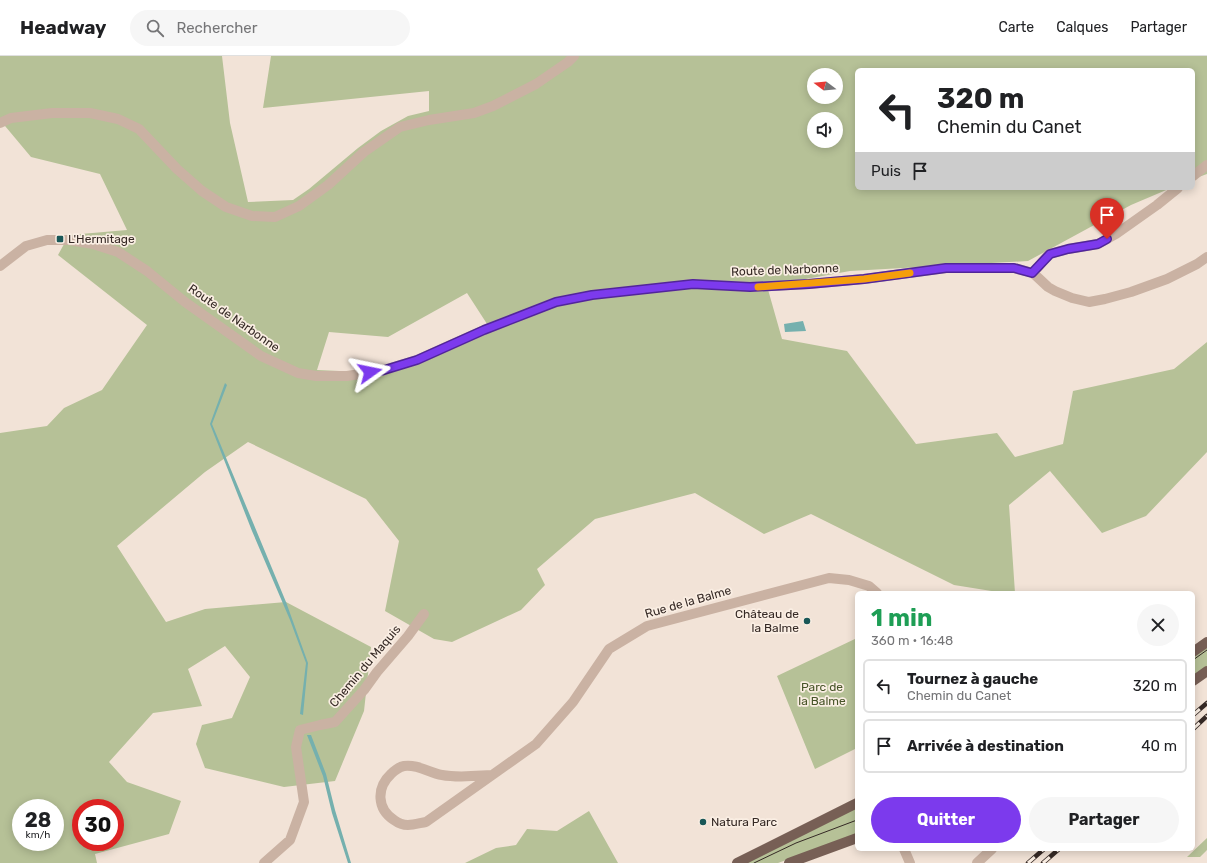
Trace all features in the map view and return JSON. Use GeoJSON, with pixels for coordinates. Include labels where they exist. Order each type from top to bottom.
{"type":"FeatureCollection","features":[{"type":"Feature","properties":{"kind":"main road"},"geometry":{"type":"LineString","coordinates":[[1195,651],[1207,642]]}},
{"type":"Feature","properties":{"kind":"main road"},"geometry":{"type":"LineString","coordinates":[[1195,679],[1207,670]]}},
{"type":"Feature","properties":{"kind":"main road"},"geometry":{"type":"LineString","coordinates":[[736,863],[855,804]]}},
{"type":"Feature","properties":{"kind":"main road"},"geometry":{"type":"LineString","coordinates":[[789,863],[855,839]]}},
{"type":"Feature","properties":{"kind":"street"},"geometry":{"type":"LineString","coordinates":[[0,123],[11,118],[52,113],[90,113],[118,119],[140,129],[202,191],[226,207],[252,216],[275,217],[299,206],[324,189],[364,152],[400,127],[428,120],[474,113],[494,106],[536,84],[568,62],[574,56]]}},
{"type":"Feature","properties":{"kind":"street"},"geometry":{"type":"LineString","coordinates":[[1195,174],[1207,165]]}},
{"type":"Feature","properties":{"kind":"street"},"geometry":{"type":"LineString","coordinates":[[1032,273],[1050,254],[1068,249],[1098,244],[1104,241],[1157,205],[1176,190]]}},
{"type":"Feature","properties":{"kind":"street","name":"Route de Narbonne"},"geometry":{"type":"LineString","coordinates":[[0,266],[26,246],[47,240],[80,241],[118,252],[147,271],[185,302],[261,356],[298,373],[316,376],[347,376],[381,371],[410,362],[484,330],[556,302],[592,295],[693,284],[750,287],[864,279],[946,268],[1014,268],[1032,273],[1048,287],[1056,291],[1072,298],[1089,302],[1105,300],[1167,279],[1207,257]]}},
{"type":"Feature","properties":{"kind":"street","name":"Rue de la Balme"},"geometry":{"type":"LineString","coordinates":[[491,775],[462,777],[441,775],[415,766],[402,766],[393,771],[385,779],[380,792],[381,805],[387,816],[400,824],[408,825],[426,822],[536,744],[573,702],[609,649],[647,626],[829,578],[849,580],[869,586],[875,591]]}},
{"type":"Feature","properties":{"kind":"street","name":"Chemin du Maquis"},"geometry":{"type":"LineString","coordinates":[[264,863],[290,840],[304,802],[296,747],[300,730],[320,724],[335,722],[364,690],[424,614]]}},
{"type":"Feature","properties":{"kind":"street"},"geometry":{"type":"LineString","coordinates":[[905,851],[910,863]]}},
{"type":"Feature","properties":{"kind":"street"},"geometry":{"type":"LineString","coordinates":[[977,863],[990,851]]}},
{"type":"Feature","properties":{"kind":"green space"},"geometry":{"type":"Polygon","coordinates":[[[0,56],[222,56],[230,123],[248,202],[293,200],[309,189],[381,131],[408,116],[429,111],[429,91],[263,108],[271,56],[1207,56],[1207,174],[1195,178],[1195,68],[855,68],[855,190],[1166,190],[1131,205],[1028,261],[850,271],[767,286],[782,339],[847,351],[916,444],[997,433],[1015,457],[1063,444],[1073,391],[1174,369],[1207,342],[1207,452],[1146,516],[1102,533],[1050,471],[1009,505],[1015,591],[992,591],[954,585],[811,514],[764,534],[695,493],[595,519],[537,569],[545,585],[521,610],[452,642],[434,639],[385,611],[399,541],[366,499],[248,442],[205,472],[117,546],[166,622],[205,609],[286,602],[371,647],[364,711],[335,781],[284,787],[205,768],[196,744],[202,725],[232,718],[250,677],[225,646],[188,669],[202,706],[153,713],[109,762],[127,782],[181,801],[169,834],[124,846],[124,799],[72,799],[72,851],[106,851],[95,854],[97,863],[0,863],[0,433],[47,426],[64,408],[102,390],[147,325],[58,255],[69,235],[127,230],[100,174],[31,157],[0,120],[0,56]],[[467,293],[388,337],[329,332],[317,370],[384,373],[489,327],[467,293]]]}},
{"type":"Feature","properties":{"kind":"green space","name":"Parc de la Balme"},"geometry":{"type":"Polygon","coordinates":[[[855,639],[855,749],[815,769],[777,676],[855,639]]]}},
{"type":"Feature","properties":{"kind":"green space"},"geometry":{"type":"Polygon","coordinates":[[[1207,648],[1207,666],[1195,675],[1195,656],[1207,648]]]}},
{"type":"Feature","properties":{"kind":"green space"},"geometry":{"type":"Polygon","coordinates":[[[855,806],[855,835],[778,863],[746,863],[855,806]]]}},
{"type":"Feature","properties":{"kind":"green space"},"geometry":{"type":"Polygon","coordinates":[[[589,811],[618,863],[465,863],[496,848],[516,845],[527,829],[557,831],[589,811]]]}},
{"type":"Feature","properties":{"kind":"green space"},"geometry":{"type":"Polygon","coordinates":[[[1207,838],[1207,850],[1200,857],[1187,857],[1207,838]]]}},
{"type":"Feature","properties":{"kind":"water"},"geometry":{"type":"Polygon","coordinates":[[[803,321],[806,331],[785,332],[784,324],[803,321]]]}},
{"type":"Feature","properties":{"kind":"water"},"geometry":{"type":"Polygon","coordinates":[[[225,383],[227,385],[212,424],[286,602],[308,663],[303,715],[300,714],[306,663],[210,424],[225,383]]]}},
{"type":"Feature","properties":{"kind":"water"},"geometry":{"type":"Polygon","coordinates":[[[307,735],[311,735],[326,774],[351,863],[348,863],[332,813],[323,776],[307,735]]]}},
{"type":"Feature","properties":{"kind":"tram line"},"geometry":{"type":"LineString","coordinates":[[1195,659],[1207,650]]}},
{"type":"Feature","properties":{"kind":"tram line"},"geometry":{"type":"LineString","coordinates":[[754,863],[796,843],[855,821]]}},
{"type":"Feature","properties":{"kind":"railway"},"geometry":{"type":"LineString","coordinates":[[1195,713],[1207,703]]}},
{"type":"Feature","properties":{"kind":"railway"},"geometry":{"type":"LineString","coordinates":[[1195,727],[1207,716]]}},
{"type":"Feature","properties":{"kind":"railway"},"geometry":{"type":"LineString","coordinates":[[1028,863],[1042,851]]}},
{"type":"Feature","properties":{"kind":"railway"},"geometry":{"type":"LineString","coordinates":[[1043,863],[1057,851]]}},
{"type":"Feature","properties":{"kind":"slow traffic"},"geometry":{"type":"LineString","coordinates":[[758,287],[864,279],[910,273]]}},
{"type":"Feature","properties":{"kind":"place","name":"L'Hermitage"},"geometry":{"type":"Point","coordinates":[60,239]}},
{"type":"Feature","properties":{"kind":"place","name":"Château de la Balme"},"geometry":{"type":"Point","coordinates":[807,621]}},
{"type":"Feature","properties":{"kind":"place","name":"Natura Parc"},"geometry":{"type":"Point","coordinates":[703,822]}},
{"type":"Feature","properties":{"kind":"route"},"geometry":{"type":"LineString","coordinates":[[370,372],[381,371],[417,360],[484,330],[556,302],[592,295],[693,284],[750,287],[809,284],[864,279],[946,268],[1014,268],[1032,273],[1050,254],[1068,249],[1083,248],[1098,244],[1107,239]]}}]}
